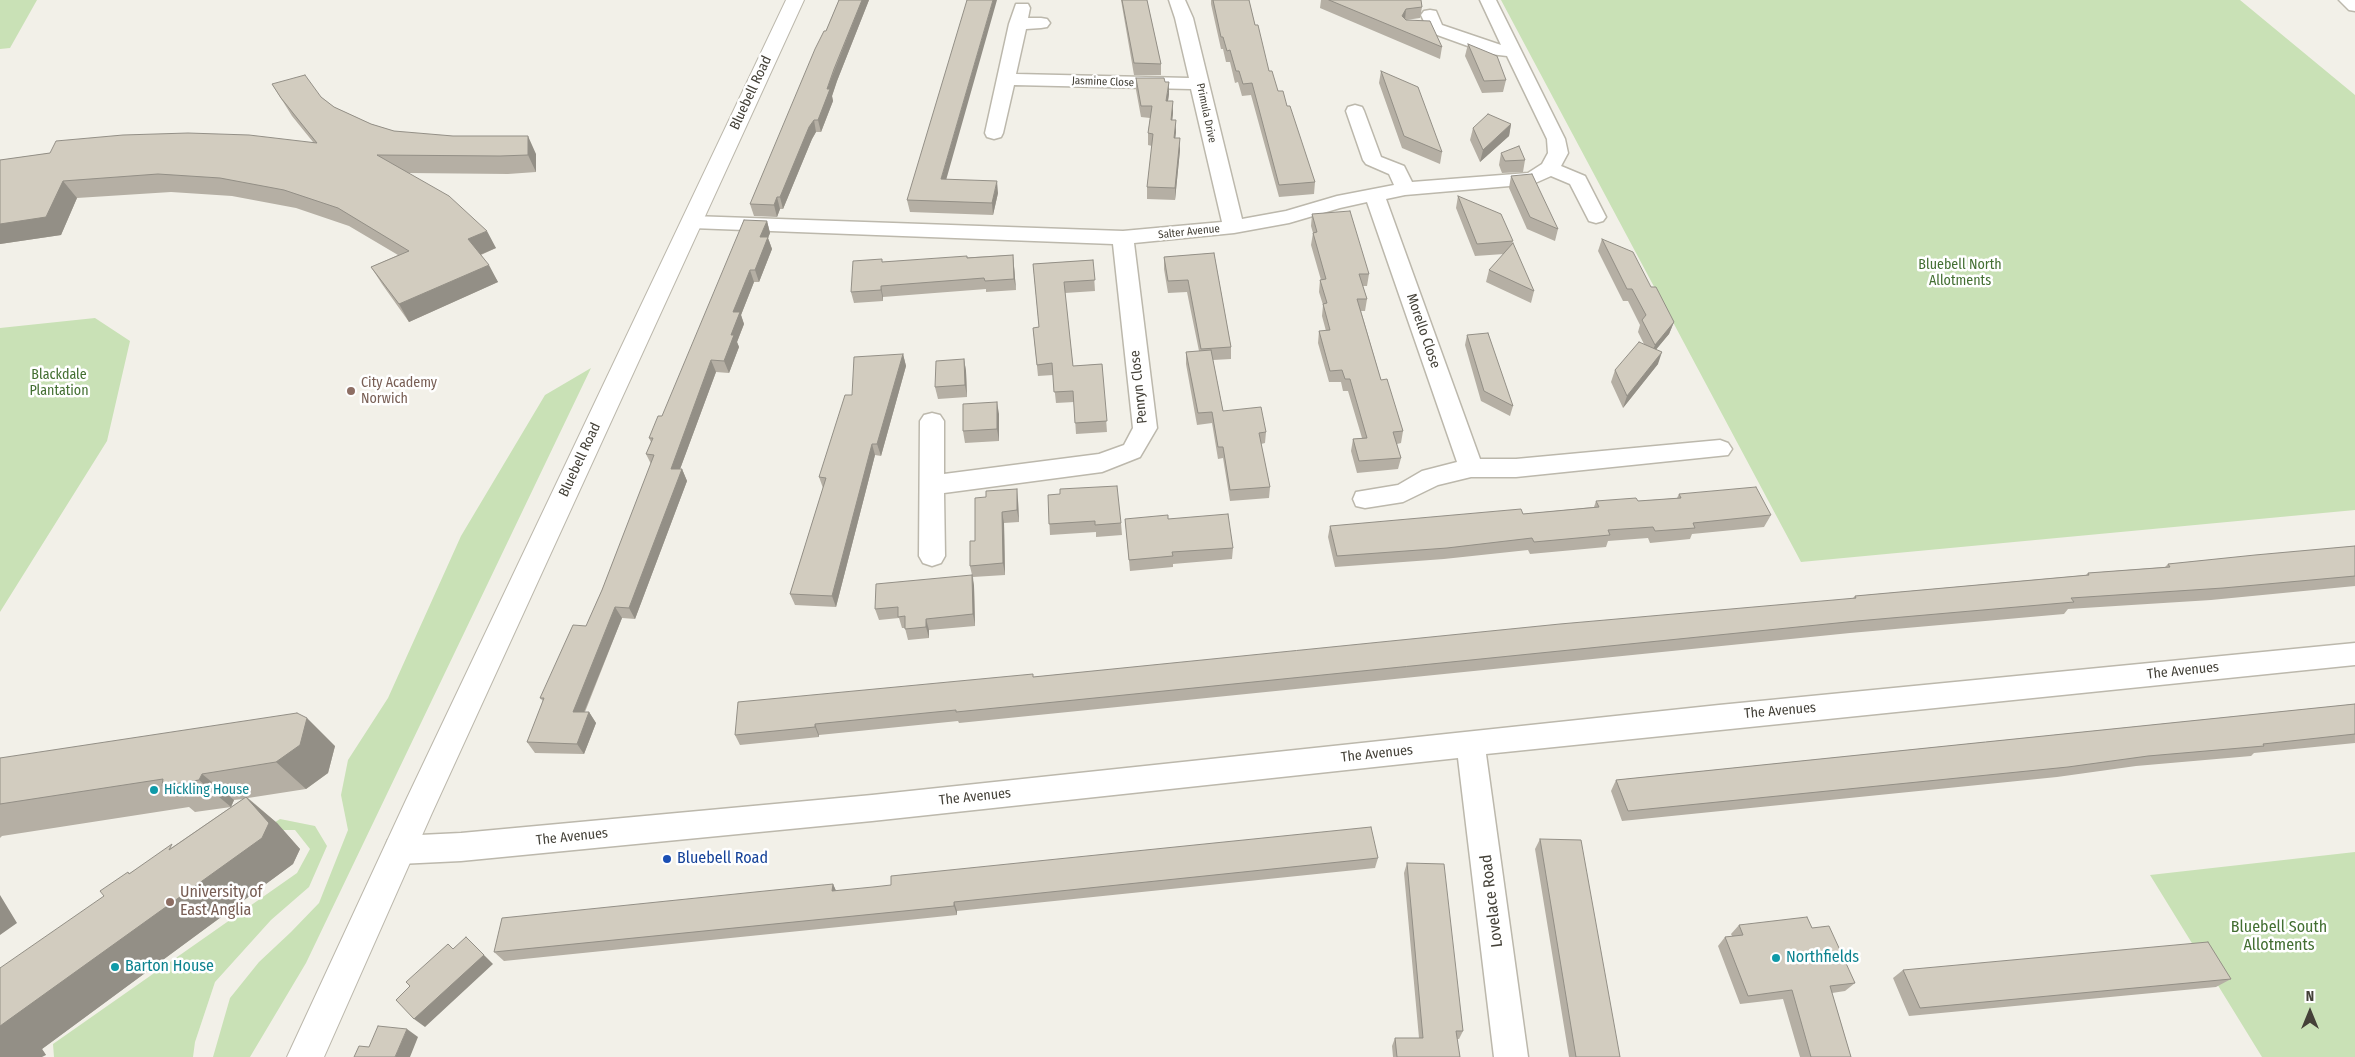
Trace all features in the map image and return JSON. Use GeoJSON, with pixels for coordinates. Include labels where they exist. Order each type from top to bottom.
{"type":"FeatureCollection","features":[{"type":"Feature","properties":{"kind":"street","name":"Bluebell Road"},"geometry":{"type":"LineString","coordinates":[[305,1057],[399,850],[795,0]]}},
{"type":"Feature","properties":{"kind":"street","name":"Primula Drive"},"geometry":{"type":"LineString","coordinates":[[1177,0],[1184,18],[1234,227]]}},
{"type":"Feature","properties":{"kind":"street"},"geometry":{"type":"LineString","coordinates":[[1488,0],[1556,139],[1558,153],[1550,168],[1578,180],[1596,217]]}},
{"type":"Feature","properties":{"kind":"street"},"geometry":{"type":"LineString","coordinates":[[2347,0],[2355,6]]}},
{"type":"Feature","properties":{"kind":"street"},"geometry":{"type":"LineString","coordinates":[[994,133],[1020,16],[1041,23]]}},
{"type":"Feature","properties":{"kind":"street"},"geometry":{"type":"LineString","coordinates":[[1427,22],[1435,28],[1496,50],[1514,52]]}},
{"type":"Feature","properties":{"kind":"street","name":"Jasmine Close"},"geometry":{"type":"LineString","coordinates":[[1006,79],[1200,84]]}},
{"type":"Feature","properties":{"kind":"street"},"geometry":{"type":"LineString","coordinates":[[1355,111],[1373,160],[1397,170],[1405,189]]}},
{"type":"Feature","properties":{"kind":"street","name":"Salter Avenue"},"geometry":{"type":"LineString","coordinates":[[692,222],[1123,238],[1234,227],[1289,217],[1337,202],[1405,189],[1504,182],[1533,178],[1550,168]]}},
{"type":"Feature","properties":{"kind":"street","name":"Morello Close"},"geometry":{"type":"LineString","coordinates":[[1374,194],[1471,468]]}},
{"type":"Feature","properties":{"kind":"street","name":"Penryn Close"},"geometry":{"type":"LineString","coordinates":[[932,485],[1102,463],[1132,450],[1145,428],[1123,238]]}},
{"type":"Feature","properties":{"kind":"street"},"geometry":{"type":"LineString","coordinates":[[932,421],[932,556]]}},
{"type":"Feature","properties":{"kind":"street"},"geometry":{"type":"LineString","coordinates":[[1366,499],[1403,493],[1431,477],[1471,468],[1516,468],[1720,449]]}},
{"type":"Feature","properties":{"kind":"street","name":"The Avenues"},"geometry":{"type":"LineString","coordinates":[[399,850],[471,847],[862,809],[1719,717],[2355,654]]}},
{"type":"Feature","properties":{"kind":"street","name":"Lovelace Road"},"geometry":{"type":"LineString","coordinates":[[1470,744],[1479,793],[1511,1057]]}},
{"type":"Feature","properties":{"kind":"green space"},"geometry":{"type":"Polygon","coordinates":[[[0,0],[37,0],[10,48],[0,49],[0,0]]]}},
{"type":"Feature","properties":{"kind":"green space","name":"Bluebell North Allotments"},"geometry":{"type":"Polygon","coordinates":[[[1501,0],[2240,0],[2355,95],[2355,510],[1801,562],[1501,0]]]}},
{"type":"Feature","properties":{"kind":"green space","name":"Blackdale Plantation"},"geometry":{"type":"Polygon","coordinates":[[[95,318],[130,341],[107,441],[0,612],[0,328],[95,318]]]}},
{"type":"Feature","properties":{"kind":"green space"},"geometry":{"type":"Polygon","coordinates":[[[591,368],[306,963],[250,1057],[213,1057],[230,998],[259,962],[319,903],[348,830],[341,795],[348,760],[388,698],[461,536],[545,395],[591,368]]]}},
{"type":"Feature","properties":{"kind":"green space"},"geometry":{"type":"Polygon","coordinates":[[[280,819],[315,826],[327,846],[309,887],[271,920],[215,982],[195,1042],[193,1057],[54,1057],[53,1044],[297,873],[310,849],[295,830],[263,830],[280,819]]]}},
{"type":"Feature","properties":{"kind":"green space","name":"Bluebell South Allotments"},"geometry":{"type":"Polygon","coordinates":[[[2355,852],[2355,1057],[2262,1057],[2150,875],[2355,852]]]}},
{"type":"Feature","properties":{"kind":"building"},"geometry":{"type":"Polygon","coordinates":[[[839,0],[862,0],[834,69],[827,89],[830,89],[818,120],[814,120],[809,127],[780,197],[777,197],[774,205],[750,204],[815,49],[824,31],[826,31],[839,0]]]}},
{"type":"Feature","properties":{"kind":"building"},"geometry":{"type":"Polygon","coordinates":[[[967,0],[993,0],[941,179],[997,181],[992,203],[907,200],[967,0]]]}},
{"type":"Feature","properties":{"kind":"building"},"geometry":{"type":"Polygon","coordinates":[[[1122,0],[1147,0],[1161,64],[1134,63],[1122,0]]]}},
{"type":"Feature","properties":{"kind":"building"},"geometry":{"type":"Polygon","coordinates":[[[1213,0],[1249,0],[1255,25],[1258,25],[1269,71],[1272,71],[1278,91],[1283,91],[1287,106],[1290,106],[1315,182],[1279,185],[1252,83],[1243,84],[1239,71],[1236,71],[1230,50],[1227,51],[1223,37],[1221,37],[1213,0]]]}},
{"type":"Feature","properties":{"kind":"building"},"geometry":{"type":"Polygon","coordinates":[[[1329,0],[1421,0],[1422,7],[1406,9],[1402,16],[1406,20],[1430,21],[1442,47],[1329,0]]]}},
{"type":"Feature","properties":{"kind":"building"},"geometry":{"type":"Polygon","coordinates":[[[1468,44],[1497,56],[1506,80],[1484,81],[1468,44]]]}},
{"type":"Feature","properties":{"kind":"building"},"geometry":{"type":"Polygon","coordinates":[[[1381,71],[1418,87],[1442,152],[1404,136],[1381,71]]]}},
{"type":"Feature","properties":{"kind":"building"},"geometry":{"type":"Polygon","coordinates":[[[305,75],[321,97],[334,107],[371,124],[394,131],[453,136],[528,136],[528,155],[377,155],[449,196],[487,231],[468,239],[489,265],[399,304],[371,267],[409,251],[338,208],[284,190],[220,178],[158,174],[63,181],[46,217],[0,224],[0,160],[50,153],[56,141],[123,135],[188,133],[249,135],[317,143],[272,84],[305,75]]]}},
{"type":"Feature","properties":{"kind":"building"},"geometry":{"type":"Polygon","coordinates":[[[1136,78],[1164,78],[1165,82],[1169,82],[1166,101],[1173,101],[1171,120],[1176,120],[1174,138],[1180,138],[1175,188],[1147,187],[1153,134],[1148,133],[1152,106],[1141,106],[1136,78]]]}},
{"type":"Feature","properties":{"kind":"building"},"geometry":{"type":"Polygon","coordinates":[[[1488,114],[1511,124],[1483,150],[1473,128],[1488,114]]]}},
{"type":"Feature","properties":{"kind":"building"},"geometry":{"type":"Polygon","coordinates":[[[1519,146],[1525,160],[1505,161],[1501,153],[1519,146]]]}},
{"type":"Feature","properties":{"kind":"building"},"geometry":{"type":"Polygon","coordinates":[[[1532,174],[1558,229],[1530,217],[1511,176],[1532,174]]]}},
{"type":"Feature","properties":{"kind":"building"},"geometry":{"type":"Polygon","coordinates":[[[1458,196],[1501,214],[1513,241],[1477,244],[1458,196]]]}},
{"type":"Feature","properties":{"kind":"building"},"geometry":{"type":"Polygon","coordinates":[[[1350,211],[1369,274],[1359,274],[1367,299],[1357,299],[1381,380],[1387,379],[1403,431],[1393,432],[1401,458],[1359,461],[1353,439],[1367,438],[1350,379],[1345,379],[1342,370],[1330,371],[1319,331],[1330,330],[1323,304],[1327,303],[1320,280],[1326,279],[1313,233],[1317,232],[1312,214],[1350,211]]]}},
{"type":"Feature","properties":{"kind":"building"},"geometry":{"type":"Polygon","coordinates":[[[744,220],[767,221],[760,237],[768,237],[755,270],[750,270],[733,312],[740,312],[724,361],[711,360],[671,469],[682,469],[629,608],[615,607],[573,712],[589,712],[577,744],[527,742],[544,698],[540,698],[573,625],[586,626],[602,590],[654,455],[646,454],[653,438],[649,438],[658,416],[662,416],[744,220]]]}},
{"type":"Feature","properties":{"kind":"building"},"geometry":{"type":"Polygon","coordinates":[[[1602,239],[1633,252],[1651,287],[1656,287],[1674,322],[1655,345],[1642,320],[1646,315],[1632,289],[1627,289],[1602,239]]]}},
{"type":"Feature","properties":{"kind":"building"},"geometry":{"type":"Polygon","coordinates":[[[1513,243],[1534,291],[1489,270],[1513,243]]]}},
{"type":"Feature","properties":{"kind":"building"},"geometry":{"type":"Polygon","coordinates":[[[1214,253],[1231,347],[1201,349],[1188,280],[1168,281],[1164,257],[1214,253]]]}},
{"type":"Feature","properties":{"kind":"building"},"geometry":{"type":"Polygon","coordinates":[[[1013,255],[1014,279],[985,281],[984,278],[881,286],[881,290],[851,292],[853,261],[882,259],[882,262],[1013,255]]]}},
{"type":"Feature","properties":{"kind":"building"},"geometry":{"type":"Polygon","coordinates":[[[1093,260],[1095,280],[1064,282],[1073,366],[1102,364],[1107,421],[1075,423],[1073,391],[1054,392],[1052,363],[1037,365],[1033,328],[1039,327],[1033,264],[1093,260]]]}},
{"type":"Feature","properties":{"kind":"building"},"geometry":{"type":"Polygon","coordinates":[[[1488,333],[1513,406],[1484,391],[1467,335],[1488,333]]]}},
{"type":"Feature","properties":{"kind":"building"},"geometry":{"type":"Polygon","coordinates":[[[1639,342],[1662,352],[1627,396],[1615,370],[1639,342]]]}},
{"type":"Feature","properties":{"kind":"building"},"geometry":{"type":"Polygon","coordinates":[[[1211,350],[1223,411],[1261,407],[1266,432],[1259,433],[1270,487],[1230,490],[1223,447],[1218,447],[1212,412],[1198,413],[1186,352],[1211,350]]]}},
{"type":"Feature","properties":{"kind":"building"},"geometry":{"type":"Polygon","coordinates":[[[903,354],[877,444],[872,444],[832,596],[790,594],[826,478],[819,477],[845,395],[852,395],[854,357],[903,354]]]}},
{"type":"Feature","properties":{"kind":"building"},"geometry":{"type":"Polygon","coordinates":[[[964,359],[965,385],[935,387],[936,361],[964,359]]]}},
{"type":"Feature","properties":{"kind":"building"},"geometry":{"type":"Polygon","coordinates":[[[997,402],[997,429],[963,431],[963,404],[997,402]]]}},
{"type":"Feature","properties":{"kind":"building"},"geometry":{"type":"Polygon","coordinates":[[[1117,486],[1121,523],[1095,525],[1095,521],[1049,524],[1048,495],[1060,494],[1060,489],[1117,486]]]}},
{"type":"Feature","properties":{"kind":"building"},"geometry":{"type":"Polygon","coordinates":[[[1756,487],[1771,515],[1693,523],[1695,528],[1655,531],[1653,527],[1608,530],[1610,535],[1534,542],[1532,538],[1447,548],[1337,556],[1330,526],[1521,509],[1523,514],[1599,507],[1596,501],[1636,498],[1638,501],[1681,498],[1679,494],[1756,487]]]}},
{"type":"Feature","properties":{"kind":"building"},"geometry":{"type":"Polygon","coordinates":[[[1017,489],[1017,510],[1002,512],[1003,563],[970,566],[970,541],[975,541],[975,498],[986,497],[986,491],[1017,489]]]}},
{"type":"Feature","properties":{"kind":"building"},"geometry":{"type":"Polygon","coordinates":[[[1228,514],[1233,548],[1172,552],[1173,556],[1129,560],[1125,519],[1168,515],[1168,519],[1228,514]]]}},
{"type":"Feature","properties":{"kind":"building"},"geometry":{"type":"Polygon","coordinates":[[[2355,546],[2355,576],[2223,588],[2071,598],[2074,602],[1857,621],[956,712],[956,710],[815,724],[815,727],[735,735],[738,702],[1033,674],[1033,677],[1560,624],[1856,598],[1855,596],[2089,575],[2088,573],[2170,567],[2168,564],[2355,546]]]}},
{"type":"Feature","properties":{"kind":"building"},"geometry":{"type":"Polygon","coordinates":[[[972,575],[973,614],[926,619],[926,627],[905,629],[905,616],[898,617],[898,607],[875,609],[876,584],[972,575]]]}},
{"type":"Feature","properties":{"kind":"building"},"geometry":{"type":"Polygon","coordinates":[[[2355,704],[2355,734],[2263,744],[2264,746],[2148,756],[2068,767],[1628,811],[1616,780],[2355,704]]]}},
{"type":"Feature","properties":{"kind":"building"},"geometry":{"type":"Polygon","coordinates":[[[297,713],[307,718],[300,745],[276,762],[202,774],[199,780],[162,786],[163,779],[0,804],[0,758],[297,713]]]}},
{"type":"Feature","properties":{"kind":"building"},"geometry":{"type":"Polygon","coordinates":[[[246,797],[269,823],[262,838],[0,1026],[0,968],[104,896],[100,891],[128,872],[129,874],[172,844],[169,850],[246,797]]]}},
{"type":"Feature","properties":{"kind":"building"},"geometry":{"type":"Polygon","coordinates":[[[1371,827],[1378,858],[954,902],[954,906],[494,952],[502,918],[833,884],[832,891],[873,887],[891,885],[891,876],[1371,827]]]}},
{"type":"Feature","properties":{"kind":"building"},"geometry":{"type":"Polygon","coordinates":[[[1540,839],[1581,840],[1620,1057],[1576,1057],[1540,839]]]}},
{"type":"Feature","properties":{"kind":"building"},"geometry":{"type":"Polygon","coordinates":[[[1407,863],[1444,864],[1463,1031],[1456,1031],[1460,1057],[1397,1057],[1395,1038],[1423,1038],[1407,863]]]}},
{"type":"Feature","properties":{"kind":"building"},"geometry":{"type":"Polygon","coordinates":[[[1807,917],[1812,928],[1829,926],[1855,983],[1830,986],[1851,1057],[1811,1057],[1792,990],[1748,996],[1725,937],[1743,935],[1739,925],[1807,917]]]}},
{"type":"Feature","properties":{"kind":"building"},"geometry":{"type":"Polygon","coordinates":[[[466,937],[484,955],[414,1019],[396,1000],[410,986],[406,982],[448,944],[453,949],[466,937]]]}},
{"type":"Feature","properties":{"kind":"building"},"geometry":{"type":"Polygon","coordinates":[[[2208,942],[2231,979],[1920,1008],[1903,970],[2208,942]]]}},
{"type":"Feature","properties":{"kind":"building"},"geometry":{"type":"Polygon","coordinates":[[[378,1026],[407,1029],[395,1057],[354,1057],[359,1046],[369,1047],[378,1026]]]}},
{"type":"Feature","properties":{"kind":"place","name":"City Academy Norwich"},"geometry":{"type":"Point","coordinates":[351,391]}},
{"type":"Feature","properties":{"kind":"place","name":"Hickling House"},"geometry":{"type":"Point","coordinates":[154,790]}},
{"type":"Feature","properties":{"kind":"place","name":"Bluebell Road"},"geometry":{"type":"Point","coordinates":[667,859]}},
{"type":"Feature","properties":{"kind":"place","name":"University of East Anglia"},"geometry":{"type":"Point","coordinates":[170,902]}},
{"type":"Feature","properties":{"kind":"place","name":"Northfields"},"geometry":{"type":"Point","coordinates":[1776,958]}},
{"type":"Feature","properties":{"kind":"place","name":"Barton House"},"geometry":{"type":"Point","coordinates":[115,967]}}]}
